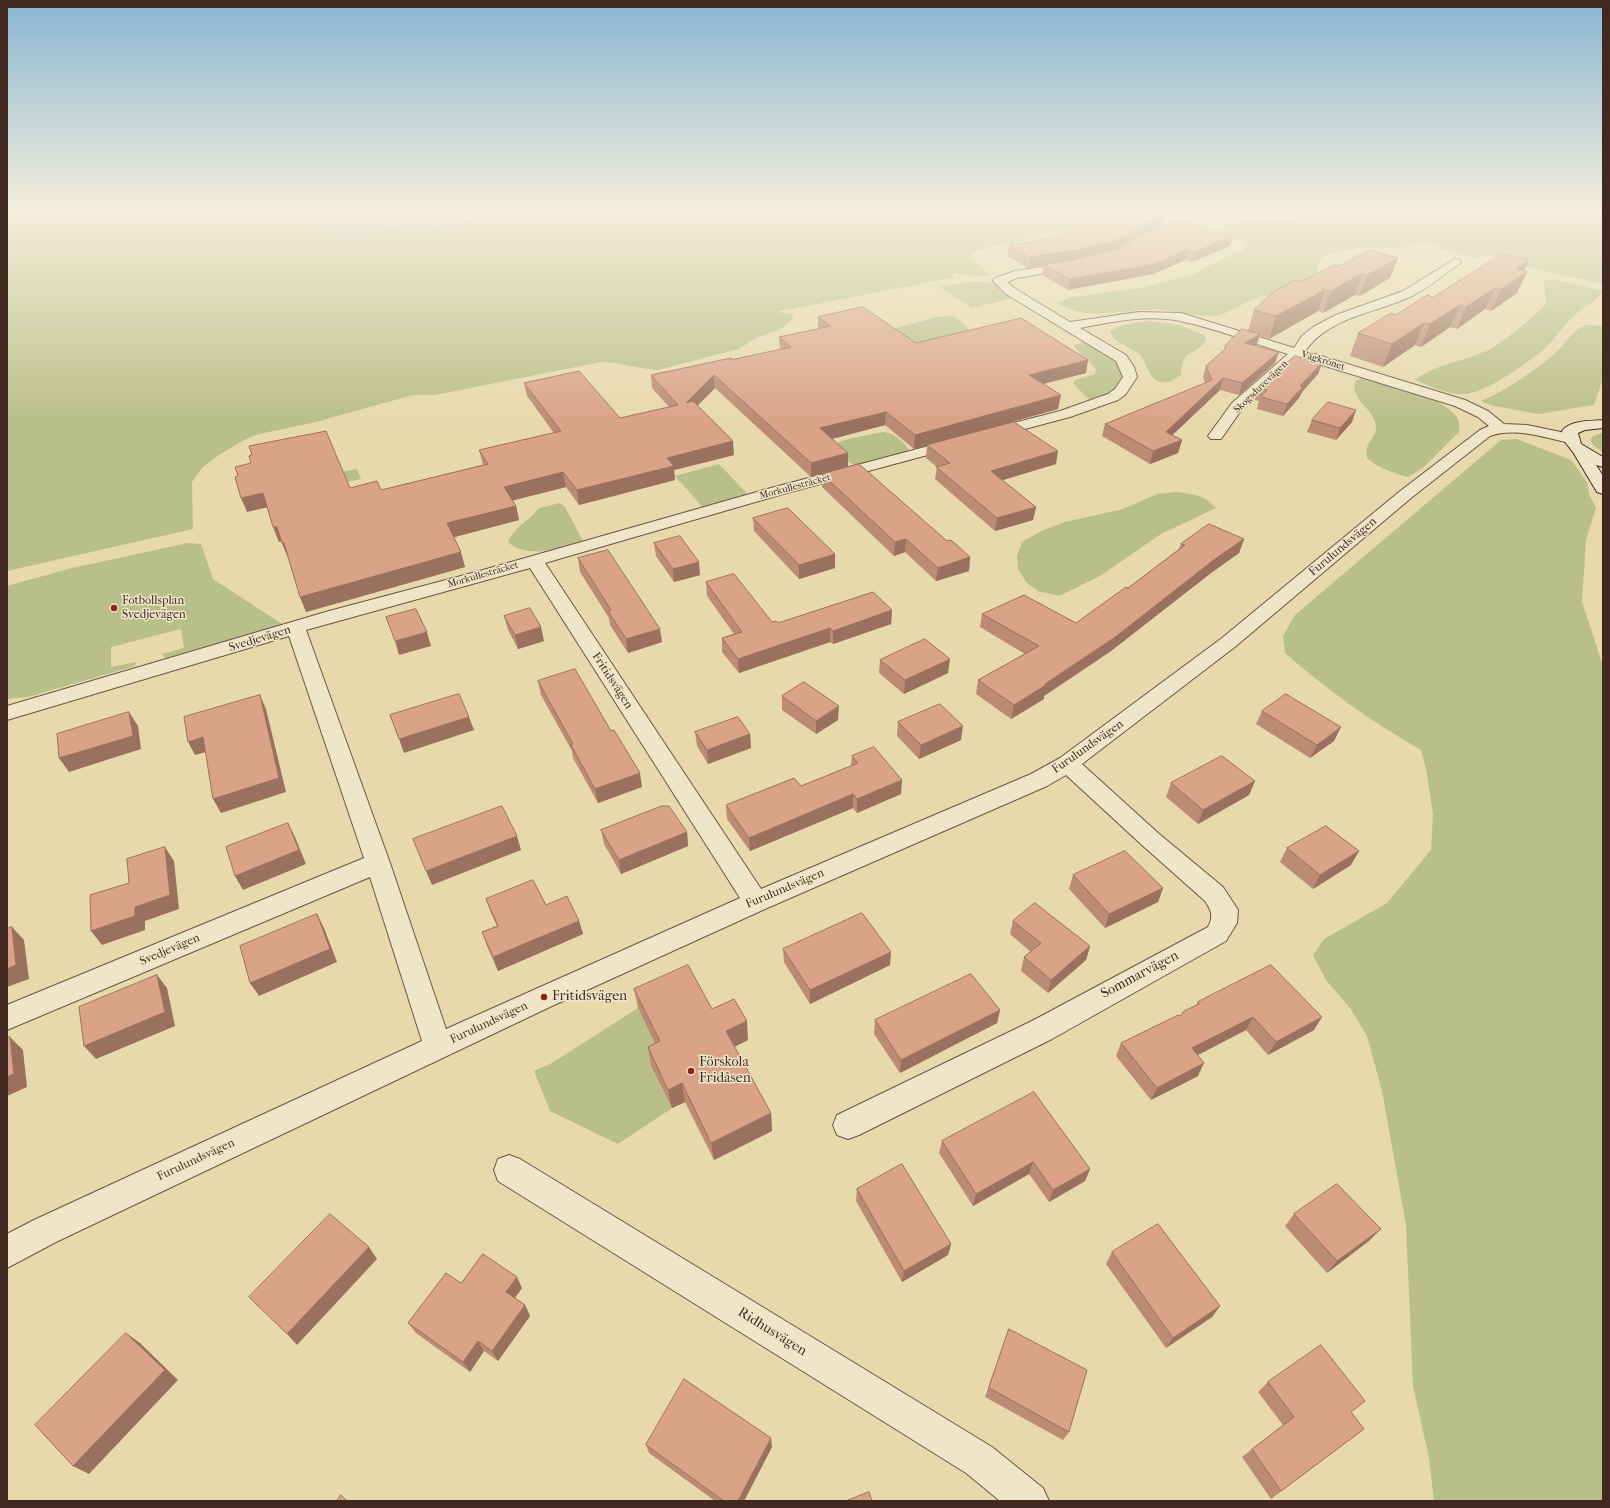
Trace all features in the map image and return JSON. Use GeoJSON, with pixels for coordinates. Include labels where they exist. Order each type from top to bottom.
{"type":"FeatureCollection","features":[{"type":"Feature","properties":{"kind":"street","name":"Morkullesträcket"},"geometry":{"type":"LineString","coordinates":[[296,628],[336,615],[1098,404],[1120,392],[1126,386],[1130,377],[1127,367],[1121,358],[1010,291],[1002,283]]}},
{"type":"Feature","properties":{"kind":"street","name":"Skogsduvevägen"},"geometry":{"type":"LineString","coordinates":[[1216,436],[1237,406],[1297,353],[1307,340],[1331,322],[1407,294],[1423,283]]}},
{"type":"Feature","properties":{"kind":"street","name":"Vägkrönet"},"geometry":{"type":"LineString","coordinates":[[1068,326],[1136,315],[1164,314],[1198,321],[1460,403],[1483,414],[1500,428]]}},
{"type":"Feature","properties":{"kind":"street"},"geometry":{"type":"LineString","coordinates":[[1603,424],[1578,428],[1570,431],[1574,443],[1603,489]]}},
{"type":"Feature","properties":{"kind":"street"},"geometry":{"type":"LineString","coordinates":[[1500,428],[1517,429],[1574,443],[1603,462]]}},
{"type":"Feature","properties":{"kind":"street","name":"Furulundsvägen"},"geometry":{"type":"LineString","coordinates":[[7,1252],[52,1227],[544,996],[756,902],[1039,780],[1068,764],[1229,642],[1405,495],[1485,433],[1500,428]]}},
{"type":"Feature","properties":{"kind":"street","name":"Fritidsvägen"},"geometry":{"type":"LineString","coordinates":[[534,560],[756,902]]}},
{"type":"Feature","properties":{"kind":"street","name":"Svedjevägen"},"geometry":{"type":"LineString","coordinates":[[7,713],[296,628],[378,864],[438,1047]]}},
{"type":"Feature","properties":{"kind":"street","name":"Sommarvägen"},"geometry":{"type":"LineString","coordinates":[[848,1125],[1042,1030],[1114,989],[1217,934],[1224,923],[1225,910],[1214,894],[1150,839],[1068,764]]}},
{"type":"Feature","properties":{"kind":"street","name":"Svedjevägen"},"geometry":{"type":"LineString","coordinates":[[7,1018],[378,864]]}},
{"type":"Feature","properties":{"kind":"street","name":"Ridhusvägen"},"geometry":{"type":"LineString","coordinates":[[509,1170],[979,1460],[1030,1501]]}},
{"type":"Feature","properties":{"kind":"green space"},"geometry":{"type":"Polygon","coordinates":[[[7,283],[923,283],[777,312],[792,314],[793,319],[781,329],[756,338],[739,349],[657,370],[601,362],[435,395],[413,395],[312,423],[259,434],[244,440],[219,455],[203,467],[192,482],[193,529],[7,571],[7,283]]]}},
{"type":"Feature","properties":{"kind":"green space"},"geometry":{"type":"Polygon","coordinates":[[[960,283],[994,283],[1013,298],[972,308],[940,287],[960,283]]]}},
{"type":"Feature","properties":{"kind":"green space"},"geometry":{"type":"Polygon","coordinates":[[[1158,283],[1308,283],[1294,289],[1253,299],[1229,312],[1214,316],[1159,310],[1107,313],[1081,312],[1069,309],[1058,303],[1068,298],[1145,287],[1158,283]]]}},
{"type":"Feature","properties":{"kind":"green space"},"geometry":{"type":"Polygon","coordinates":[[[1544,283],[1571,283],[1603,291],[1572,318],[1538,354],[1518,369],[1483,389],[1473,393],[1458,394],[1439,390],[1415,380],[1422,375],[1440,367],[1493,348],[1525,323],[1546,304],[1544,283]]]}},
{"type":"Feature","properties":{"kind":"green space"},"geometry":{"type":"Polygon","coordinates":[[[952,316],[966,325],[970,335],[925,350],[893,329],[936,317],[952,316]]]}},
{"type":"Feature","properties":{"kind":"green space"},"geometry":{"type":"Polygon","coordinates":[[[1150,321],[1180,325],[1205,336],[1206,340],[1202,345],[1190,353],[1184,360],[1181,375],[1169,382],[1161,382],[1156,380],[1150,374],[1142,357],[1115,339],[1110,332],[1123,325],[1150,321]]]}},
{"type":"Feature","properties":{"kind":"green space"},"geometry":{"type":"Polygon","coordinates":[[[1587,325],[1603,326],[1603,378],[1594,405],[1539,414],[1494,406],[1481,401],[1500,392],[1527,375],[1545,362],[1577,330],[1587,325]]]}},
{"type":"Feature","properties":{"kind":"green space"},"geometry":{"type":"Polygon","coordinates":[[[1081,343],[1096,347],[1115,361],[1120,367],[1126,381],[1120,390],[1093,404],[1073,383],[1075,380],[1095,374],[1096,369],[1074,345],[1081,343]]]}},
{"type":"Feature","properties":{"kind":"green space"},"geometry":{"type":"Polygon","coordinates":[[[1362,378],[1413,392],[1440,403],[1457,417],[1459,432],[1423,468],[1408,477],[1391,472],[1376,465],[1367,458],[1368,445],[1376,430],[1375,422],[1370,412],[1356,393],[1355,388],[1355,381],[1362,378]]]}},
{"type":"Feature","properties":{"kind":"green space"},"geometry":{"type":"Polygon","coordinates":[[[883,432],[896,437],[903,442],[912,453],[868,465],[852,464],[846,460],[837,443],[848,439],[883,432]]]}},
{"type":"Feature","properties":{"kind":"green space"},"geometry":{"type":"Polygon","coordinates":[[[1603,433],[1603,452],[1594,446],[1590,440],[1593,436],[1603,433]]]}},
{"type":"Feature","properties":{"kind":"green space"},"geometry":{"type":"Polygon","coordinates":[[[1517,439],[1571,460],[1587,482],[1589,494],[1596,508],[1586,540],[1582,602],[1603,666],[1603,1501],[1434,1501],[1429,1458],[1413,1386],[1406,1225],[1382,1091],[1367,1036],[1350,1008],[1326,980],[1313,955],[1324,939],[1387,903],[1431,850],[1433,813],[1426,769],[1421,750],[1350,705],[1285,653],[1283,636],[1295,615],[1501,440],[1517,439]]]}},
{"type":"Feature","properties":{"kind":"green space"},"geometry":{"type":"Polygon","coordinates":[[[719,464],[752,499],[706,511],[675,476],[719,464]]]}},
{"type":"Feature","properties":{"kind":"green space"},"geometry":{"type":"Polygon","coordinates":[[[357,469],[361,479],[334,485],[331,474],[357,469]]]}},
{"type":"Feature","properties":{"kind":"green space"},"geometry":{"type":"Polygon","coordinates":[[[1177,492],[1203,498],[1216,508],[1161,534],[1100,576],[1059,596],[1038,591],[1026,582],[1018,569],[1017,556],[1022,542],[1041,531],[1065,522],[1123,509],[1157,494],[1177,492]]]}},
{"type":"Feature","properties":{"kind":"green space"},"geometry":{"type":"Polygon","coordinates":[[[560,503],[565,507],[583,541],[544,551],[525,550],[508,542],[514,532],[539,508],[560,503]]]}},
{"type":"Feature","properties":{"kind":"green space"},"geometry":{"type":"Polygon","coordinates":[[[188,543],[201,544],[213,579],[285,626],[165,658],[162,654],[184,648],[181,629],[111,647],[111,667],[136,662],[135,666],[28,697],[7,699],[7,586],[72,568],[188,543]]]}},
{"type":"Feature","properties":{"kind":"green space"},"geometry":{"type":"Polygon","coordinates":[[[638,1008],[663,1061],[651,1066],[672,1108],[618,1144],[550,1111],[534,1071],[552,1063],[638,1008]]]}},
{"type":"Feature","properties":{"kind":"building"},"geometry":{"type":"Polygon","coordinates":[[[1289,283],[1345,283],[1331,291],[1322,289],[1325,290],[1276,316],[1254,310],[1273,292],[1289,283]]]}},
{"type":"Feature","properties":{"kind":"building"},"geometry":{"type":"Polygon","coordinates":[[[1455,283],[1510,283],[1501,289],[1495,288],[1466,307],[1460,305],[1430,324],[1424,323],[1392,344],[1358,333],[1391,313],[1396,315],[1427,295],[1433,297],[1455,283]]]}},
{"type":"Feature","properties":{"kind":"building"},"geometry":{"type":"Polygon","coordinates":[[[863,307],[916,343],[1021,318],[1088,360],[1029,375],[1061,395],[915,435],[886,412],[820,428],[848,453],[811,463],[714,375],[686,403],[693,401],[733,441],[667,458],[674,466],[577,490],[563,472],[504,487],[516,506],[447,523],[461,552],[300,597],[284,543],[282,543],[277,527],[273,527],[263,493],[241,498],[235,477],[238,476],[235,467],[251,463],[249,456],[252,455],[249,446],[326,431],[350,488],[377,481],[381,490],[488,464],[479,450],[561,431],[524,383],[579,371],[620,418],[678,405],[651,375],[791,347],[779,337],[831,326],[818,317],[863,307]]]}},
{"type":"Feature","properties":{"kind":"building"},"geometry":{"type":"Polygon","coordinates":[[[1242,329],[1260,334],[1245,343],[1279,352],[1242,383],[1223,378],[1166,432],[1182,440],[1153,451],[1105,424],[1212,380],[1206,366],[1226,348],[1225,346],[1242,329]]]}},
{"type":"Feature","properties":{"kind":"building"},"geometry":{"type":"Polygon","coordinates":[[[1295,356],[1322,363],[1300,386],[1303,387],[1287,404],[1261,397],[1267,390],[1258,388],[1295,356]]]}},
{"type":"Feature","properties":{"kind":"building"},"geometry":{"type":"Polygon","coordinates":[[[1328,402],[1356,410],[1340,428],[1312,420],[1328,402]]]}},
{"type":"Feature","properties":{"kind":"building"},"geometry":{"type":"Polygon","coordinates":[[[1014,422],[1058,451],[991,471],[1036,507],[997,518],[936,467],[950,463],[927,445],[1014,422]]]}},
{"type":"Feature","properties":{"kind":"building"},"geometry":{"type":"Polygon","coordinates":[[[859,464],[947,541],[951,540],[970,557],[938,568],[906,539],[895,542],[822,474],[859,464]]]}},
{"type":"Feature","properties":{"kind":"building"},"geometry":{"type":"Polygon","coordinates":[[[788,508],[835,554],[799,565],[753,518],[788,508]]]}},
{"type":"Feature","properties":{"kind":"building"},"geometry":{"type":"Polygon","coordinates":[[[1209,524],[1244,539],[1215,559],[1114,638],[1045,684],[1046,685],[1014,705],[978,680],[1039,646],[982,614],[1024,595],[1076,623],[1126,587],[1128,588],[1185,545],[1181,544],[1209,524]]]}},
{"type":"Feature","properties":{"kind":"building"},"geometry":{"type":"Polygon","coordinates":[[[680,536],[699,562],[673,569],[654,543],[680,536]]]}},
{"type":"Feature","properties":{"kind":"building"},"geometry":{"type":"Polygon","coordinates":[[[608,550],[660,629],[626,639],[608,611],[611,610],[578,558],[608,550]]]}},
{"type":"Feature","properties":{"kind":"building"},"geometry":{"type":"Polygon","coordinates":[[[734,574],[772,622],[776,621],[778,623],[873,592],[892,610],[833,631],[830,628],[738,659],[722,638],[742,632],[706,582],[734,574]]]}},
{"type":"Feature","properties":{"kind":"building"},"geometry":{"type":"Polygon","coordinates":[[[530,608],[541,627],[515,635],[504,616],[530,608]]]}},
{"type":"Feature","properties":{"kind":"building"},"geometry":{"type":"Polygon","coordinates":[[[416,609],[427,632],[395,641],[386,617],[416,609]]]}},
{"type":"Feature","properties":{"kind":"building"},"geometry":{"type":"Polygon","coordinates":[[[925,639],[950,659],[905,680],[880,660],[925,639]]]}},
{"type":"Feature","properties":{"kind":"building"},"geometry":{"type":"Polygon","coordinates":[[[575,669],[611,731],[614,730],[640,773],[595,789],[571,745],[573,744],[538,681],[575,669]]]}},
{"type":"Feature","properties":{"kind":"building"},"geometry":{"type":"Polygon","coordinates":[[[804,682],[839,706],[816,721],[782,696],[804,682]]]}},
{"type":"Feature","properties":{"kind":"building"},"geometry":{"type":"Polygon","coordinates":[[[459,694],[469,717],[399,739],[390,715],[459,694]]]}},
{"type":"Feature","properties":{"kind":"building"},"geometry":{"type":"Polygon","coordinates":[[[1286,694],[1341,727],[1317,745],[1262,711],[1286,694]]]}},
{"type":"Feature","properties":{"kind":"building"},"geometry":{"type":"Polygon","coordinates":[[[260,695],[279,778],[213,799],[203,737],[188,742],[184,717],[260,695]]]}},
{"type":"Feature","properties":{"kind":"building"},"geometry":{"type":"Polygon","coordinates":[[[940,704],[963,726],[921,745],[898,722],[940,704]]]}},
{"type":"Feature","properties":{"kind":"building"},"geometry":{"type":"Polygon","coordinates":[[[129,712],[133,736],[59,758],[57,734],[129,712]]]}},
{"type":"Feature","properties":{"kind":"building"},"geometry":{"type":"Polygon","coordinates":[[[738,717],[750,734],[707,750],[695,732],[738,717]]]}},
{"type":"Feature","properties":{"kind":"building"},"geometry":{"type":"Polygon","coordinates":[[[874,747],[902,780],[857,799],[853,794],[749,838],[726,805],[794,778],[801,786],[858,763],[852,756],[874,747]]]}},
{"type":"Feature","properties":{"kind":"building"},"geometry":{"type":"Polygon","coordinates":[[[1222,756],[1255,781],[1203,810],[1171,783],[1222,756]]]}},
{"type":"Feature","properties":{"kind":"building"},"geometry":{"type":"Polygon","coordinates":[[[502,806],[517,836],[426,871],[413,839],[502,806]]]}},
{"type":"Feature","properties":{"kind":"building"},"geometry":{"type":"Polygon","coordinates":[[[662,806],[669,806],[687,832],[619,860],[601,830],[662,806]]]}},
{"type":"Feature","properties":{"kind":"building"},"geometry":{"type":"Polygon","coordinates":[[[288,823],[299,850],[235,876],[226,847],[288,823]]]}},
{"type":"Feature","properties":{"kind":"building"},"geometry":{"type":"Polygon","coordinates":[[[1326,826],[1359,851],[1320,875],[1287,848],[1326,826]]]}},
{"type":"Feature","properties":{"kind":"building"},"geometry":{"type":"Polygon","coordinates":[[[165,847],[170,895],[135,907],[135,916],[91,931],[90,895],[129,883],[127,859],[165,847]]]}},
{"type":"Feature","properties":{"kind":"building"},"geometry":{"type":"Polygon","coordinates":[[[1125,851],[1163,888],[1109,914],[1073,875],[1125,851]]]}},
{"type":"Feature","properties":{"kind":"building"},"geometry":{"type":"Polygon","coordinates":[[[533,880],[546,905],[567,896],[579,921],[493,957],[482,932],[498,926],[486,899],[533,880]]]}},
{"type":"Feature","properties":{"kind":"building"},"geometry":{"type":"Polygon","coordinates":[[[1035,903],[1090,946],[1051,980],[1024,957],[1041,943],[1013,921],[1035,903]]]}},
{"type":"Feature","properties":{"kind":"building"},"geometry":{"type":"Polygon","coordinates":[[[862,913],[891,952],[810,990],[783,949],[862,913]]]}},
{"type":"Feature","properties":{"kind":"building"},"geometry":{"type":"Polygon","coordinates":[[[317,914],[330,949],[250,983],[240,946],[317,914]]]}},
{"type":"Feature","properties":{"kind":"building"},"geometry":{"type":"Polygon","coordinates":[[[12,927],[16,965],[7,969],[7,929],[12,927]]]}},
{"type":"Feature","properties":{"kind":"building"},"geometry":{"type":"Polygon","coordinates":[[[688,965],[712,1009],[734,999],[747,1021],[726,1031],[771,1113],[711,1143],[682,1083],[668,1090],[648,1047],[660,1041],[634,989],[688,965]]]}},
{"type":"Feature","properties":{"kind":"building"},"geometry":{"type":"Polygon","coordinates":[[[1271,965],[1322,1017],[1276,1042],[1253,1017],[1192,1048],[1204,1063],[1157,1088],[1121,1043],[1178,1015],[1180,1016],[1184,1011],[1199,1004],[1198,1002],[1271,965]]]}},
{"type":"Feature","properties":{"kind":"building"},"geometry":{"type":"Polygon","coordinates":[[[971,974],[1000,1010],[901,1060],[875,1020],[971,974]]]}},
{"type":"Feature","properties":{"kind":"building"},"geometry":{"type":"Polygon","coordinates":[[[157,975],[165,1012],[84,1046],[79,1007],[157,975]]]}},
{"type":"Feature","properties":{"kind":"building"},"geometry":{"type":"Polygon","coordinates":[[[10,1037],[14,1074],[7,1077],[7,1038],[10,1037]]]}},
{"type":"Feature","properties":{"kind":"building"},"geometry":{"type":"Polygon","coordinates":[[[1034,1092],[1090,1169],[1053,1190],[1033,1162],[976,1194],[942,1141],[1034,1092]]]}},
{"type":"Feature","properties":{"kind":"building"},"geometry":{"type":"Polygon","coordinates":[[[902,1164],[951,1244],[904,1271],[857,1189],[902,1164]]]}},
{"type":"Feature","properties":{"kind":"building"},"geometry":{"type":"Polygon","coordinates":[[[1337,1184],[1381,1229],[1337,1261],[1294,1214],[1337,1184]]]}},
{"type":"Feature","properties":{"kind":"building"},"geometry":{"type":"Polygon","coordinates":[[[330,1214],[369,1247],[287,1334],[249,1297],[330,1214]]]}},
{"type":"Feature","properties":{"kind":"building"},"geometry":{"type":"Polygon","coordinates":[[[1158,1224],[1220,1306],[1173,1338],[1112,1252],[1158,1224]]]}},
{"type":"Feature","properties":{"kind":"building"},"geometry":{"type":"Polygon","coordinates":[[[483,1254],[517,1277],[506,1292],[525,1305],[492,1351],[478,1341],[463,1362],[408,1323],[446,1273],[461,1283],[483,1254]]]}},
{"type":"Feature","properties":{"kind":"building"},"geometry":{"type":"Polygon","coordinates":[[[1009,1329],[1087,1370],[1069,1432],[989,1388],[1009,1329]]]}},
{"type":"Feature","properties":{"kind":"building"},"geometry":{"type":"Polygon","coordinates":[[[126,1333],[165,1370],[73,1466],[35,1425],[126,1333]]]}},
{"type":"Feature","properties":{"kind":"building"},"geometry":{"type":"Polygon","coordinates":[[[1321,1345],[1365,1401],[1351,1412],[1364,1429],[1281,1491],[1252,1449],[1294,1417],[1268,1382],[1321,1345]]]}},
{"type":"Feature","properties":{"kind":"building"},"geometry":{"type":"Polygon","coordinates":[[[684,1379],[771,1438],[738,1501],[724,1501],[646,1445],[684,1379]]]}},
{"type":"Feature","properties":{"kind":"building"},"geometry":{"type":"Polygon","coordinates":[[[869,1492],[872,1501],[846,1501],[869,1492]]]}},
{"type":"Feature","properties":{"kind":"building"},"geometry":{"type":"Polygon","coordinates":[[[341,1495],[347,1501],[337,1501],[341,1495]]]}},
{"type":"Feature","properties":{"kind":"place","name":"Fotbollsplan Svedjevägen"},"geometry":{"type":"Point","coordinates":[114,608]}},
{"type":"Feature","properties":{"kind":"place","name":"Fritidsvägen"},"geometry":{"type":"Point","coordinates":[544,997]}},
{"type":"Feature","properties":{"kind":"place","name":"Förskola Fridåsen"},"geometry":{"type":"Point","coordinates":[691,1071]}}]}
